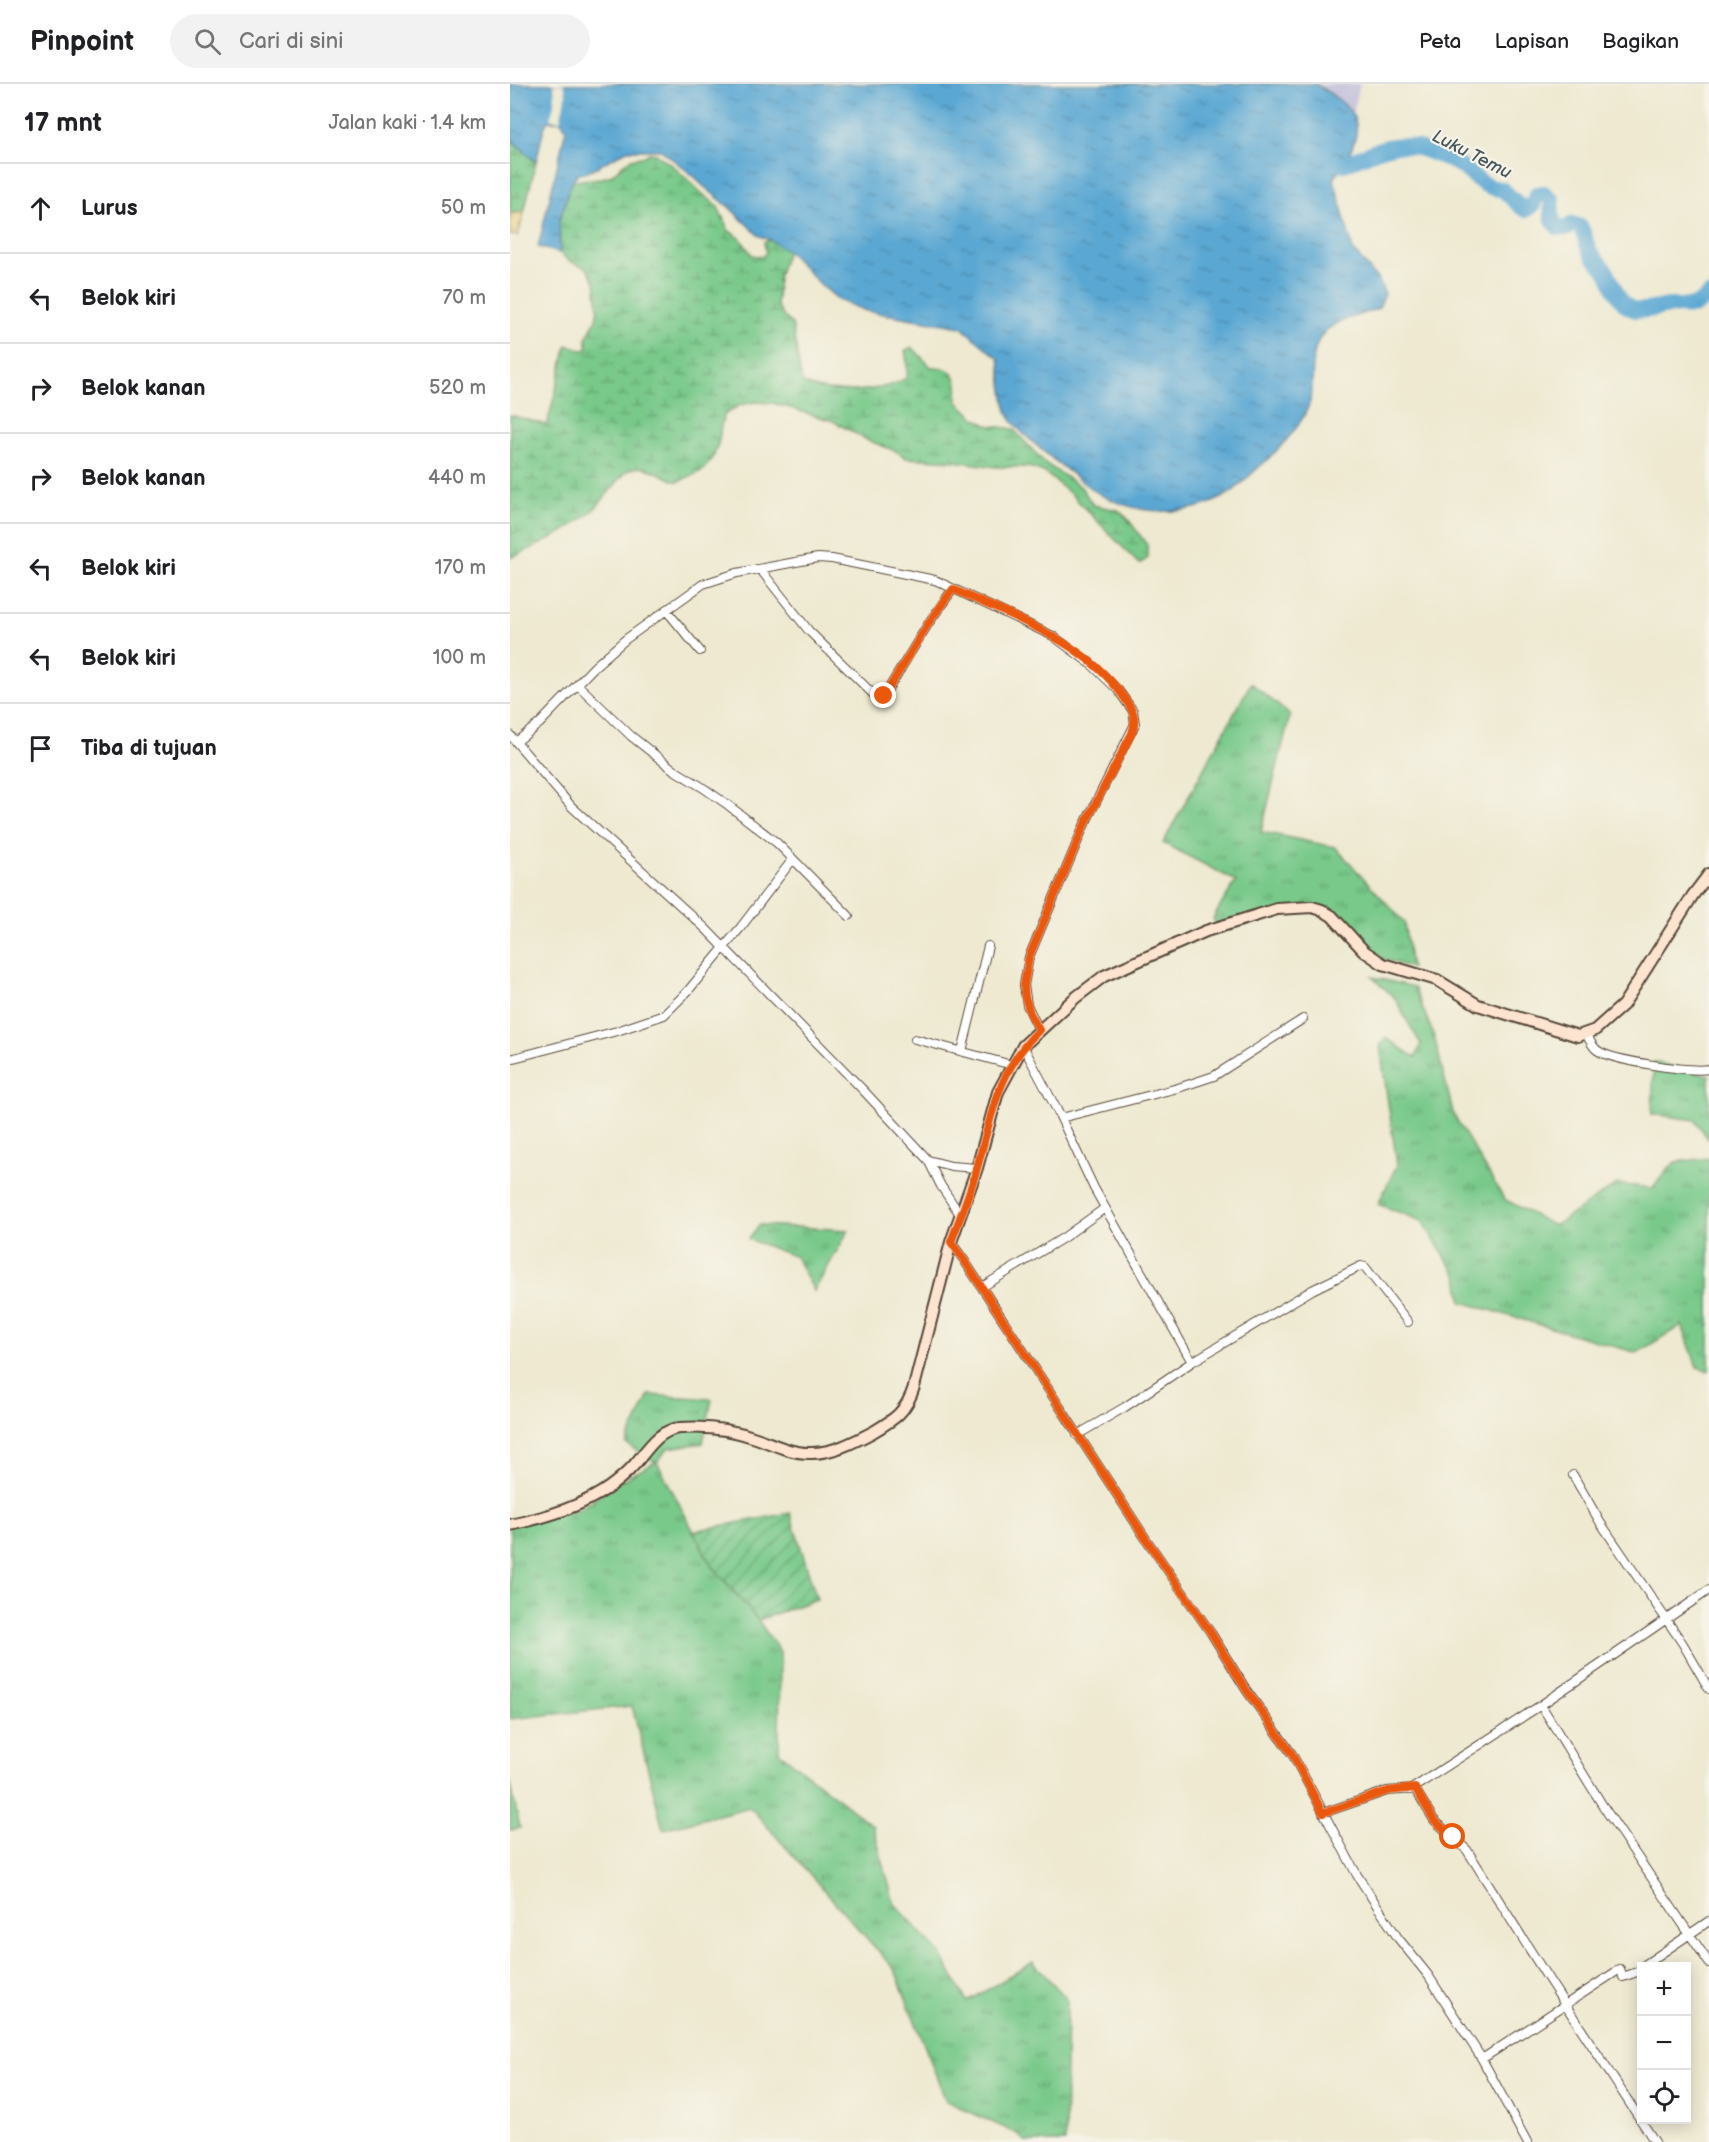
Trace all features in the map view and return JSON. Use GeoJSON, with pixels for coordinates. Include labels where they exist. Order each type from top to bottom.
{"type":"FeatureCollection","features":[{"type":"Feature","properties":{"kind":"main road"},"geometry":{"type":"LineString","coordinates":[[510,1525],[554,1514],[597,1495],[622,1478],[655,1439],[676,1428],[714,1427],[753,1437],[795,1452],[820,1453],[840,1447],[886,1425],[899,1415],[909,1403],[951,1242],[977,1168],[998,1092],[1023,1046],[1082,992],[1104,976],[1206,931],[1277,909],[1301,907],[1322,910],[1332,916],[1364,951],[1383,964],[1437,980],[1478,1005],[1572,1035],[1586,1034],[1596,1030],[1623,1005],[1693,895],[1709,874]]}},
{"type":"Feature","properties":{"kind":"street"},"geometry":{"type":"LineString","coordinates":[[961,1216],[941,1186],[928,1160],[864,1091],[725,947],[572,807],[513,739],[540,723],[579,686],[595,666],[626,639],[703,584],[737,573],[810,559],[825,558],[935,580],[1059,639],[1100,671],[1119,690],[1136,718],[1132,733],[1084,826],[1029,957],[1024,985],[1025,997],[1039,1030]]}},
{"type":"Feature","properties":{"kind":"street"},"geometry":{"type":"LineString","coordinates":[[760,569],[809,632],[878,699],[884,696],[930,621],[953,589]]}},
{"type":"Feature","properties":{"kind":"street"},"geometry":{"type":"LineString","coordinates":[[666,610],[700,651]]}},
{"type":"Feature","properties":{"kind":"street"},"geometry":{"type":"LineString","coordinates":[[579,686],[631,736],[674,770],[728,805],[777,843],[849,916]]}},
{"type":"Feature","properties":{"kind":"street"},"geometry":{"type":"LineString","coordinates":[[510,1059],[658,1019],[670,1011],[725,947],[793,859]]}},
{"type":"Feature","properties":{"kind":"street"},"geometry":{"type":"LineString","coordinates":[[962,1052],[988,945]]}},
{"type":"Feature","properties":{"kind":"street"},"geometry":{"type":"LineString","coordinates":[[1061,1118],[1178,1088],[1214,1076],[1304,1019]]}},
{"type":"Feature","properties":{"kind":"street"},"geometry":{"type":"LineString","coordinates":[[1586,1034],[1595,1049],[1610,1055],[1680,1069],[1698,1071],[1709,1069]]}},
{"type":"Feature","properties":{"kind":"street"},"geometry":{"type":"LineString","coordinates":[[915,1039],[1012,1065]]}},
{"type":"Feature","properties":{"kind":"street"},"geometry":{"type":"LineString","coordinates":[[1023,1046],[1105,1208],[1192,1362]]}},
{"type":"Feature","properties":{"kind":"street"},"geometry":{"type":"LineString","coordinates":[[928,1160],[951,1166],[977,1168]]}},
{"type":"Feature","properties":{"kind":"street"},"geometry":{"type":"LineString","coordinates":[[982,1287],[1048,1247],[1105,1208]]}},
{"type":"Feature","properties":{"kind":"street"},"geometry":{"type":"LineString","coordinates":[[951,1242],[1077,1435],[1217,1642],[1247,1691],[1292,1754],[1357,1875],[1428,1976],[1482,2059],[1527,2142]]}},
{"type":"Feature","properties":{"kind":"street"},"geometry":{"type":"LineString","coordinates":[[1077,1435],[1125,1407],[1192,1362],[1312,1290],[1358,1266],[1365,1267],[1408,1322]]}},
{"type":"Feature","properties":{"kind":"street"},"geometry":{"type":"LineString","coordinates":[[1573,1475],[1600,1522],[1668,1620],[1709,1689]]}},
{"type":"Feature","properties":{"kind":"street"},"geometry":{"type":"LineString","coordinates":[[1410,1790],[1541,1705],[1709,1590]]}},
{"type":"Feature","properties":{"kind":"street"},"geometry":{"type":"LineString","coordinates":[[1541,1705],[1603,1806],[1709,1963]]}},
{"type":"Feature","properties":{"kind":"street"},"geometry":{"type":"LineString","coordinates":[[1323,1813],[1388,1791],[1415,1788],[1434,1820],[1467,1850],[1518,1935],[1534,1954],[1655,2142]]}},
{"type":"Feature","properties":{"kind":"street"},"geometry":{"type":"LineString","coordinates":[[1649,1962],[1709,1921]]}},
{"type":"Feature","properties":{"kind":"street"},"geometry":{"type":"LineString","coordinates":[[1482,2059],[1620,1969],[1623,1977],[1637,1972]]}},
{"type":"Feature","properties":{"kind":"shaded area"},"geometry":{"type":"Polygon","coordinates":[[[1315,84],[1360,84],[1353,113],[1337,97],[1315,84]]]}},
{"type":"Feature","properties":{"kind":"green space"},"geometry":{"type":"Polygon","coordinates":[[[510,139],[536,162],[524,212],[510,214],[510,139]]]}},
{"type":"Feature","properties":{"kind":"green space"},"geometry":{"type":"Polygon","coordinates":[[[649,153],[656,154],[673,166],[717,205],[729,231],[740,238],[752,255],[763,257],[766,252],[764,242],[783,237],[789,247],[778,276],[777,305],[783,316],[792,324],[802,382],[840,391],[885,386],[907,377],[905,351],[912,347],[931,367],[946,369],[954,375],[957,401],[975,418],[987,425],[1013,429],[1046,464],[1081,487],[1093,505],[1118,510],[1128,519],[1147,545],[1148,558],[1139,564],[1072,495],[1044,472],[1029,467],[996,467],[955,461],[906,458],[833,421],[773,403],[755,402],[740,405],[725,414],[713,458],[702,471],[678,482],[650,469],[631,469],[622,476],[595,509],[581,520],[552,538],[510,558],[510,415],[547,425],[567,345],[581,350],[588,349],[586,338],[596,319],[598,308],[595,282],[587,268],[569,261],[560,253],[559,222],[571,183],[609,176],[629,160],[649,153]]]}},
{"type":"Feature","properties":{"kind":"green space"},"geometry":{"type":"Polygon","coordinates":[[[1251,683],[1290,715],[1261,832],[1335,847],[1404,922],[1411,968],[1381,958],[1367,947],[1341,918],[1303,905],[1219,932],[1213,918],[1236,881],[1163,843],[1251,683]]]}},
{"type":"Feature","properties":{"kind":"green space"},"geometry":{"type":"Polygon","coordinates":[[[1372,977],[1414,987],[1434,1036],[1454,1116],[1504,1199],[1554,1226],[1617,1184],[1652,1188],[1675,1162],[1709,1158],[1709,1371],[1697,1367],[1682,1325],[1637,1353],[1462,1302],[1458,1277],[1422,1221],[1378,1204],[1397,1165],[1380,1047],[1385,1038],[1416,1057],[1421,1044],[1395,998],[1372,977]]]}},
{"type":"Feature","properties":{"kind":"green space"},"geometry":{"type":"Polygon","coordinates":[[[1654,1062],[1709,1075],[1709,1140],[1695,1120],[1652,1114],[1654,1062]]]}},
{"type":"Feature","properties":{"kind":"green space"},"geometry":{"type":"Polygon","coordinates":[[[760,1225],[849,1230],[814,1291],[796,1257],[748,1239],[760,1225]]]}},
{"type":"Feature","properties":{"kind":"green space"},"geometry":{"type":"Polygon","coordinates":[[[649,1395],[712,1399],[703,1443],[668,1448],[657,1462],[711,1564],[758,1620],[780,1652],[779,1752],[873,1826],[894,1903],[940,1953],[967,2002],[1033,1962],[1067,1999],[1065,2142],[1026,2142],[1018,2134],[946,2101],[895,1970],[750,1807],[663,1829],[632,1706],[510,1719],[510,1524],[579,1509],[622,1480],[656,1462],[626,1444],[649,1395]]]}},
{"type":"Feature","properties":{"kind":"green space"},"geometry":{"type":"Polygon","coordinates":[[[790,1513],[817,1599],[758,1620],[711,1564],[693,1531],[790,1513]]]}},
{"type":"Feature","properties":{"kind":"green space"},"geometry":{"type":"Polygon","coordinates":[[[510,1781],[520,1828],[510,1830],[510,1781]]]}},
{"type":"Feature","properties":{"kind":"sand"},"geometry":{"type":"Polygon","coordinates":[[[524,212],[518,235],[510,235],[510,214],[524,212]]]}},
{"type":"Feature","properties":{"kind":"water"},"geometry":{"type":"Polygon","coordinates":[[[510,84],[1315,84],[1344,104],[1356,124],[1356,135],[1352,147],[1334,179],[1353,250],[1379,281],[1385,294],[1379,308],[1333,325],[1322,335],[1314,353],[1312,391],[1307,410],[1278,449],[1230,493],[1193,508],[1173,511],[1154,511],[1134,507],[1097,492],[1052,459],[1020,430],[1008,414],[999,359],[961,327],[866,311],[839,300],[791,254],[758,235],[696,178],[661,150],[627,150],[588,172],[578,174],[571,183],[559,222],[560,253],[538,247],[566,129],[561,121],[548,121],[544,128],[536,162],[510,138],[510,84]]]}},
{"type":"Feature","properties":{"kind":"pier"},"geometry":{"type":"Polygon","coordinates":[[[554,84],[564,84],[566,95],[560,121],[550,119],[555,101],[554,84]]]}},
{"type":"Feature","properties":{"kind":"waterway","name":"Luku Temu"},"geometry":{"type":"LineString","coordinates":[[1344,164],[1389,147],[1410,146],[1423,149],[1456,163],[1485,185],[1502,189],[1526,210],[1533,205],[1537,194],[1544,193],[1552,200],[1552,215],[1556,225],[1559,228],[1568,228],[1572,224],[1581,227],[1594,258],[1606,271],[1617,294],[1630,308],[1650,310],[1668,306],[1692,306],[1709,295]]}},
{"type":"Feature","properties":{"kind":"route"},"geometry":{"type":"LineString","coordinates":[[884,696],[930,621],[953,589],[1059,639],[1100,671],[1119,690],[1133,711],[1136,718],[1132,733],[1084,826],[1029,957],[1025,972],[1025,997],[1039,1030],[1023,1046],[998,1092],[987,1124],[977,1168],[951,1242],[1146,1539],[1229,1660],[1247,1691],[1292,1754],[1323,1813],[1388,1791],[1415,1788],[1434,1820],[1453,1837]]}}]}
